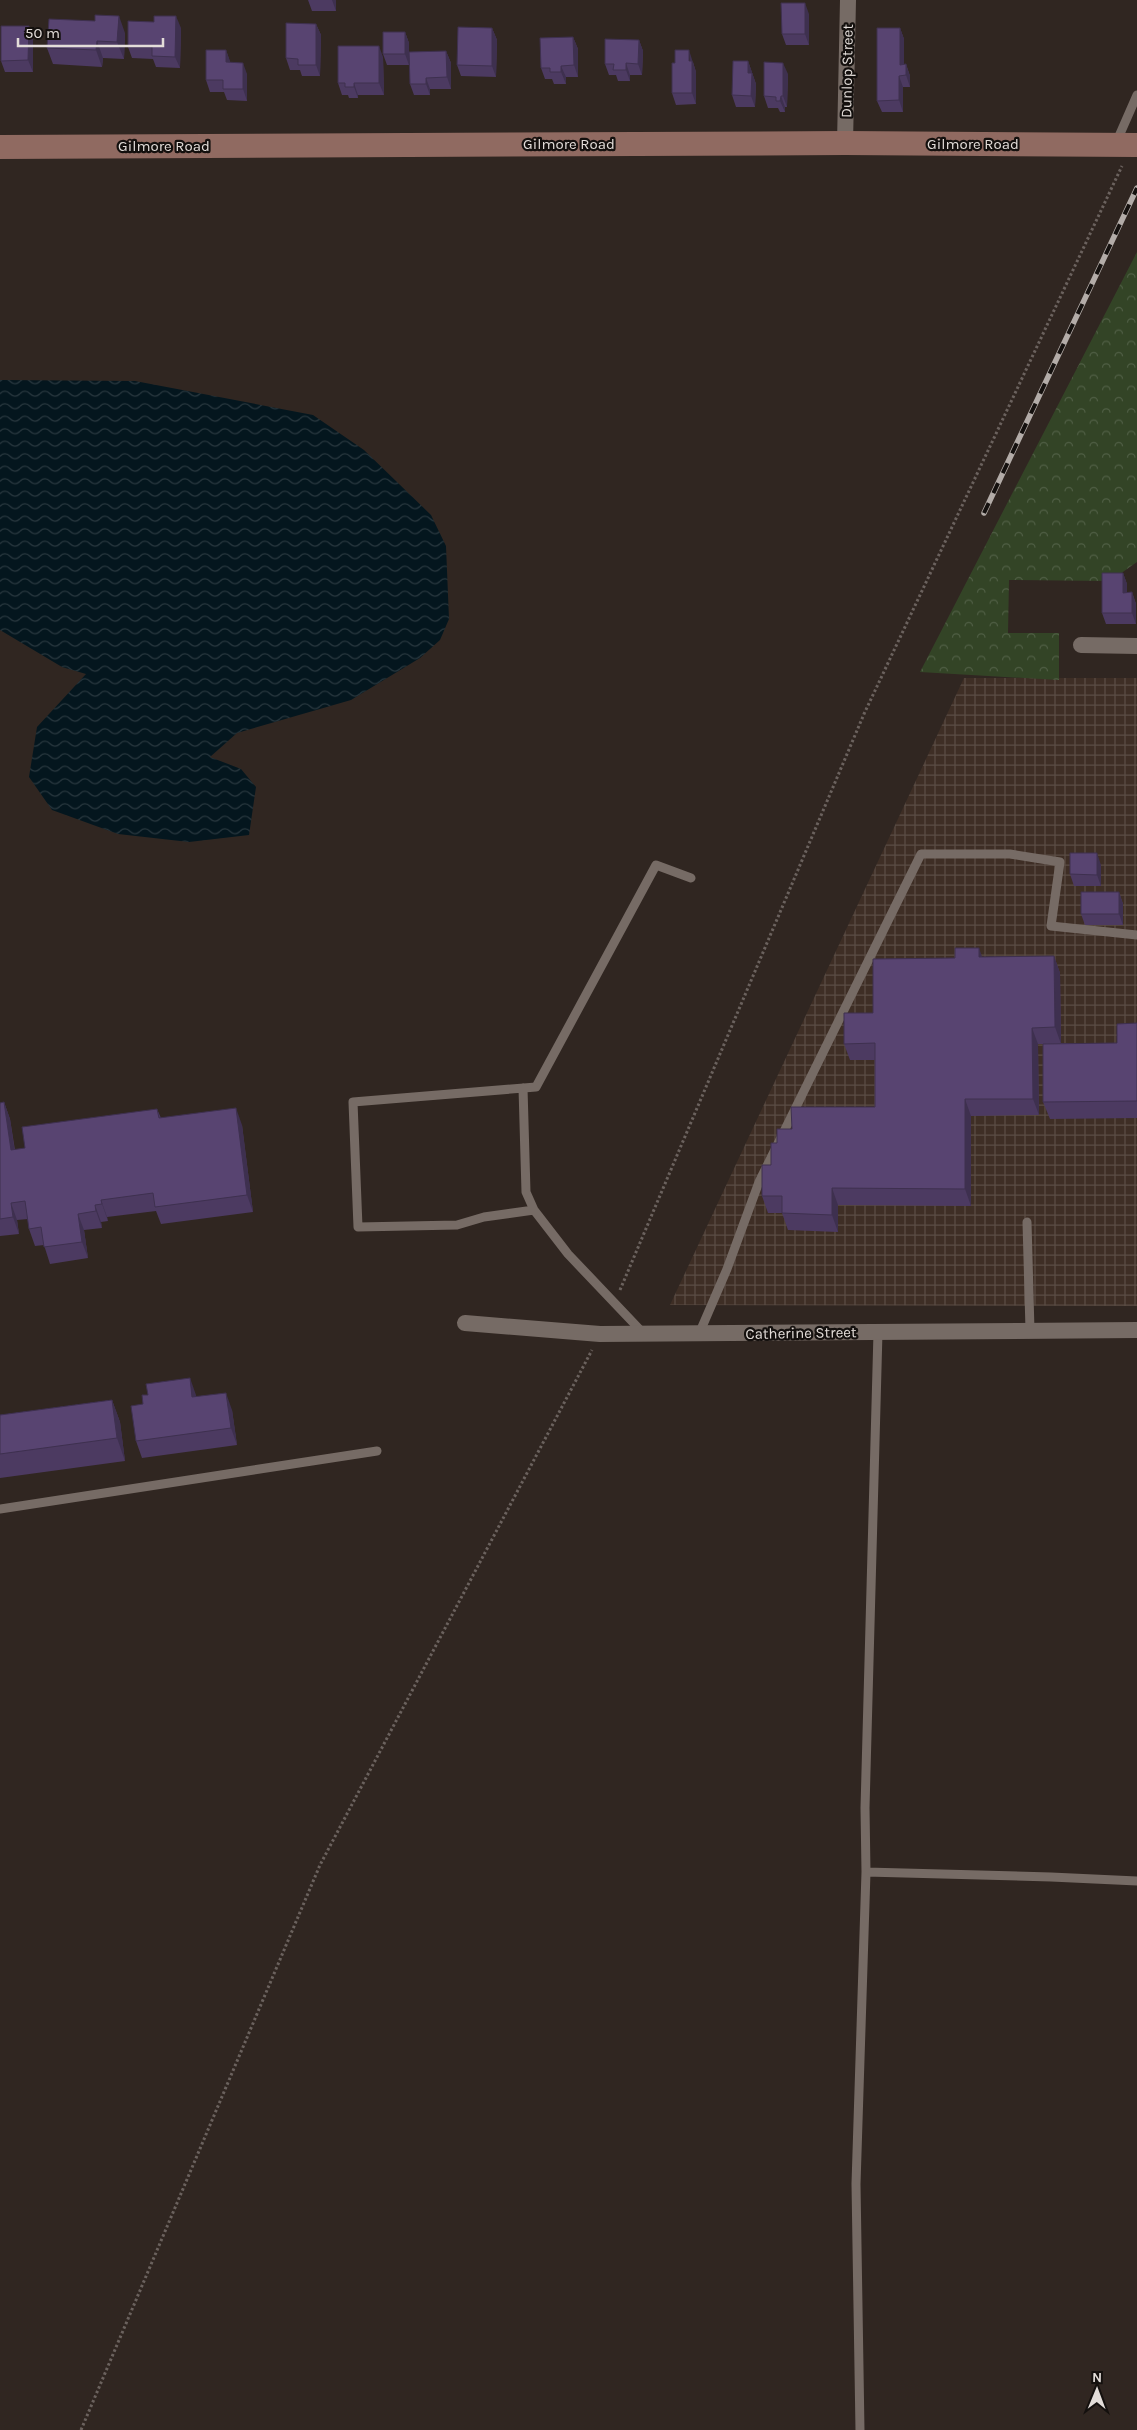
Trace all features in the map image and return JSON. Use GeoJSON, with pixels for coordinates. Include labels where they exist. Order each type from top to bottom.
{"type":"FeatureCollection","features":[{"type":"Feature","properties":{"kind":"main road","name":"Gilmore Road"},"geometry":{"type":"LineString","coordinates":[[0,147],[845,143],[1128,145]]}},
{"type":"Feature","properties":{"kind":"street","name":"Dunlop Street"},"geometry":{"type":"LineString","coordinates":[[845,143],[848,0]]}},
{"type":"Feature","properties":{"kind":"street"},"geometry":{"type":"LineString","coordinates":[[1081,645],[1137,646]]}},
{"type":"Feature","properties":{"kind":"street","name":"Catherine Street"},"geometry":{"type":"LineString","coordinates":[[465,1324],[600,1334],[1137,1330]]}},
{"type":"Feature","properties":{"kind":"lane"},"geometry":{"type":"LineString","coordinates":[[1128,145],[1137,95]]}},
{"type":"Feature","properties":{"kind":"lane"},"geometry":{"type":"LineString","coordinates":[[699,1334],[727,1269],[759,1182],[921,854],[1010,854],[1060,862],[1051,926],[1137,935]]}},
{"type":"Feature","properties":{"kind":"lane"},"geometry":{"type":"LineString","coordinates":[[534,1210],[484,1217],[456,1225],[358,1226],[353,1102],[536,1087],[656,865],[692,878]]}},
{"type":"Feature","properties":{"kind":"lane"},"geometry":{"type":"LineString","coordinates":[[523,1088],[526,1192],[534,1210],[568,1254],[614,1304],[645,1334]]}},
{"type":"Feature","properties":{"kind":"lane"},"geometry":{"type":"LineString","coordinates":[[1027,1222],[1030,1330]]}},
{"type":"Feature","properties":{"kind":"lane"},"geometry":{"type":"LineString","coordinates":[[860,2430],[856,2184],[866,1872],[865,1808],[878,1332]]}},
{"type":"Feature","properties":{"kind":"lane"},"geometry":{"type":"LineString","coordinates":[[0,1510],[377,1451]]}},
{"type":"Feature","properties":{"kind":"lane"},"geometry":{"type":"LineString","coordinates":[[866,1872],[1137,1881]]}},
{"type":"Feature","properties":{"kind":"path"},"geometry":{"type":"LineString","coordinates":[[614,1304],[864,714],[1128,145]]}},
{"type":"Feature","properties":{"kind":"path"},"geometry":{"type":"LineString","coordinates":[[81,2430],[320,1865],[600,1334]]}},
{"type":"Feature","properties":{"kind":"shaded area"},"geometry":{"type":"Polygon","coordinates":[[[964,678],[1137,678],[1137,1306],[670,1305],[964,678]]]}},
{"type":"Feature","properties":{"kind":"green space"},"geometry":{"type":"Polygon","coordinates":[[[1137,252],[1137,562],[1110,581],[1009,580],[1008,633],[1059,633],[1059,680],[920,672],[1137,252]]]}},
{"type":"Feature","properties":{"kind":"water"},"geometry":{"type":"Polygon","coordinates":[[[0,380],[135,381],[313,415],[364,450],[431,515],[446,546],[449,619],[440,640],[420,658],[351,700],[237,733],[210,757],[241,769],[256,787],[249,835],[189,842],[118,834],[52,810],[29,777],[37,727],[86,674],[62,667],[0,630],[0,380]]]}},
{"type":"Feature","properties":{"kind":"building"},"geometry":{"type":"Polygon","coordinates":[[[781,3],[805,3],[805,34],[782,34],[781,3]]]}},
{"type":"Feature","properties":{"kind":"building"},"geometry":{"type":"Polygon","coordinates":[[[95,15],[119,16],[117,42],[97,41],[96,50],[47,48],[49,19],[95,21],[95,15]]]}},
{"type":"Feature","properties":{"kind":"building"},"geometry":{"type":"Polygon","coordinates":[[[154,16],[176,16],[175,57],[152,56],[152,47],[128,47],[128,21],[154,22],[154,16]]]}},
{"type":"Feature","properties":{"kind":"building"},"geometry":{"type":"Polygon","coordinates":[[[286,23],[316,24],[316,65],[298,65],[298,59],[286,58],[286,23]]]}},
{"type":"Feature","properties":{"kind":"building"},"geometry":{"type":"Polygon","coordinates":[[[1,26],[29,26],[28,60],[1,61],[1,26]]]}},
{"type":"Feature","properties":{"kind":"building"},"geometry":{"type":"Polygon","coordinates":[[[458,27],[492,28],[492,66],[457,65],[458,27]]]}},
{"type":"Feature","properties":{"kind":"building"},"geometry":{"type":"Polygon","coordinates":[[[877,28],[900,28],[900,65],[906,64],[906,75],[899,76],[899,100],[877,101],[877,28]]]}},
{"type":"Feature","properties":{"kind":"building"},"geometry":{"type":"Polygon","coordinates":[[[383,32],[405,32],[405,54],[383,54],[383,32]]]}},
{"type":"Feature","properties":{"kind":"building"},"geometry":{"type":"Polygon","coordinates":[[[573,37],[574,65],[561,66],[561,72],[550,72],[550,68],[541,68],[540,38],[573,37]]]}},
{"type":"Feature","properties":{"kind":"building"},"geometry":{"type":"Polygon","coordinates":[[[605,39],[639,40],[638,64],[626,63],[626,70],[613,70],[614,64],[605,64],[605,39]]]}},
{"type":"Feature","properties":{"kind":"building"},"geometry":{"type":"Polygon","coordinates":[[[338,46],[379,46],[379,83],[354,83],[354,87],[345,87],[345,83],[338,83],[338,46]]]}},
{"type":"Feature","properties":{"kind":"building"},"geometry":{"type":"Polygon","coordinates":[[[206,50],[226,50],[226,62],[243,63],[243,89],[223,89],[223,80],[206,80],[206,50]]]}},
{"type":"Feature","properties":{"kind":"building"},"geometry":{"type":"Polygon","coordinates":[[[675,50],[689,50],[689,61],[692,61],[692,93],[672,93],[672,63],[675,63],[675,50]]]}},
{"type":"Feature","properties":{"kind":"building"},"geometry":{"type":"Polygon","coordinates":[[[446,51],[447,77],[426,78],[426,84],[410,84],[409,52],[446,51]]]}},
{"type":"Feature","properties":{"kind":"building"},"geometry":{"type":"Polygon","coordinates":[[[733,61],[748,61],[748,73],[752,73],[751,96],[732,95],[733,61]]]}},
{"type":"Feature","properties":{"kind":"building"},"geometry":{"type":"Polygon","coordinates":[[[764,62],[783,63],[783,96],[781,96],[780,101],[776,101],[776,97],[764,96],[764,62]]]}},
{"type":"Feature","properties":{"kind":"building"},"geometry":{"type":"Polygon","coordinates":[[[1102,573],[1123,573],[1123,593],[1132,592],[1132,613],[1102,613],[1102,573]]]}},
{"type":"Feature","properties":{"kind":"building"},"geometry":{"type":"Polygon","coordinates":[[[1070,853],[1097,853],[1097,875],[1070,874],[1070,853]]]}},
{"type":"Feature","properties":{"kind":"building"},"geometry":{"type":"Polygon","coordinates":[[[1081,892],[1119,892],[1119,914],[1081,914],[1081,892]]]}},
{"type":"Feature","properties":{"kind":"building"},"geometry":{"type":"Polygon","coordinates":[[[955,948],[979,948],[979,957],[1054,956],[1055,1027],[1032,1028],[1033,1099],[965,1099],[965,1189],[832,1188],[832,1215],[782,1213],[782,1196],[762,1196],[762,1165],[771,1165],[771,1143],[777,1143],[777,1129],[792,1129],[791,1107],[875,1107],[875,1043],[844,1044],[844,1013],[873,1013],[873,959],[955,958],[955,948]]]}},
{"type":"Feature","properties":{"kind":"building"},"geometry":{"type":"Polygon","coordinates":[[[1137,1023],[1137,1101],[1043,1102],[1043,1044],[1117,1043],[1117,1024],[1137,1023]]]}},
{"type":"Feature","properties":{"kind":"building"},"geometry":{"type":"Polygon","coordinates":[[[4,1102],[11,1150],[25,1148],[22,1127],[157,1109],[159,1118],[236,1108],[247,1195],[155,1207],[153,1193],[101,1200],[102,1204],[95,1205],[96,1211],[78,1214],[82,1242],[44,1247],[41,1227],[29,1229],[25,1201],[11,1203],[13,1217],[0,1219],[0,1103],[4,1102]]]}},
{"type":"Feature","properties":{"kind":"building"},"geometry":{"type":"Polygon","coordinates":[[[190,1378],[192,1397],[226,1393],[231,1428],[136,1441],[131,1406],[143,1404],[142,1395],[148,1395],[146,1384],[190,1378]]]}},
{"type":"Feature","properties":{"kind":"building"},"geometry":{"type":"Polygon","coordinates":[[[112,1400],[117,1438],[0,1454],[0,1415],[112,1400]]]}},
{"type":"Feature","properties":{"kind":"railway"},"geometry":{"type":"LineString","coordinates":[[984,513],[1137,188]]}}]}
